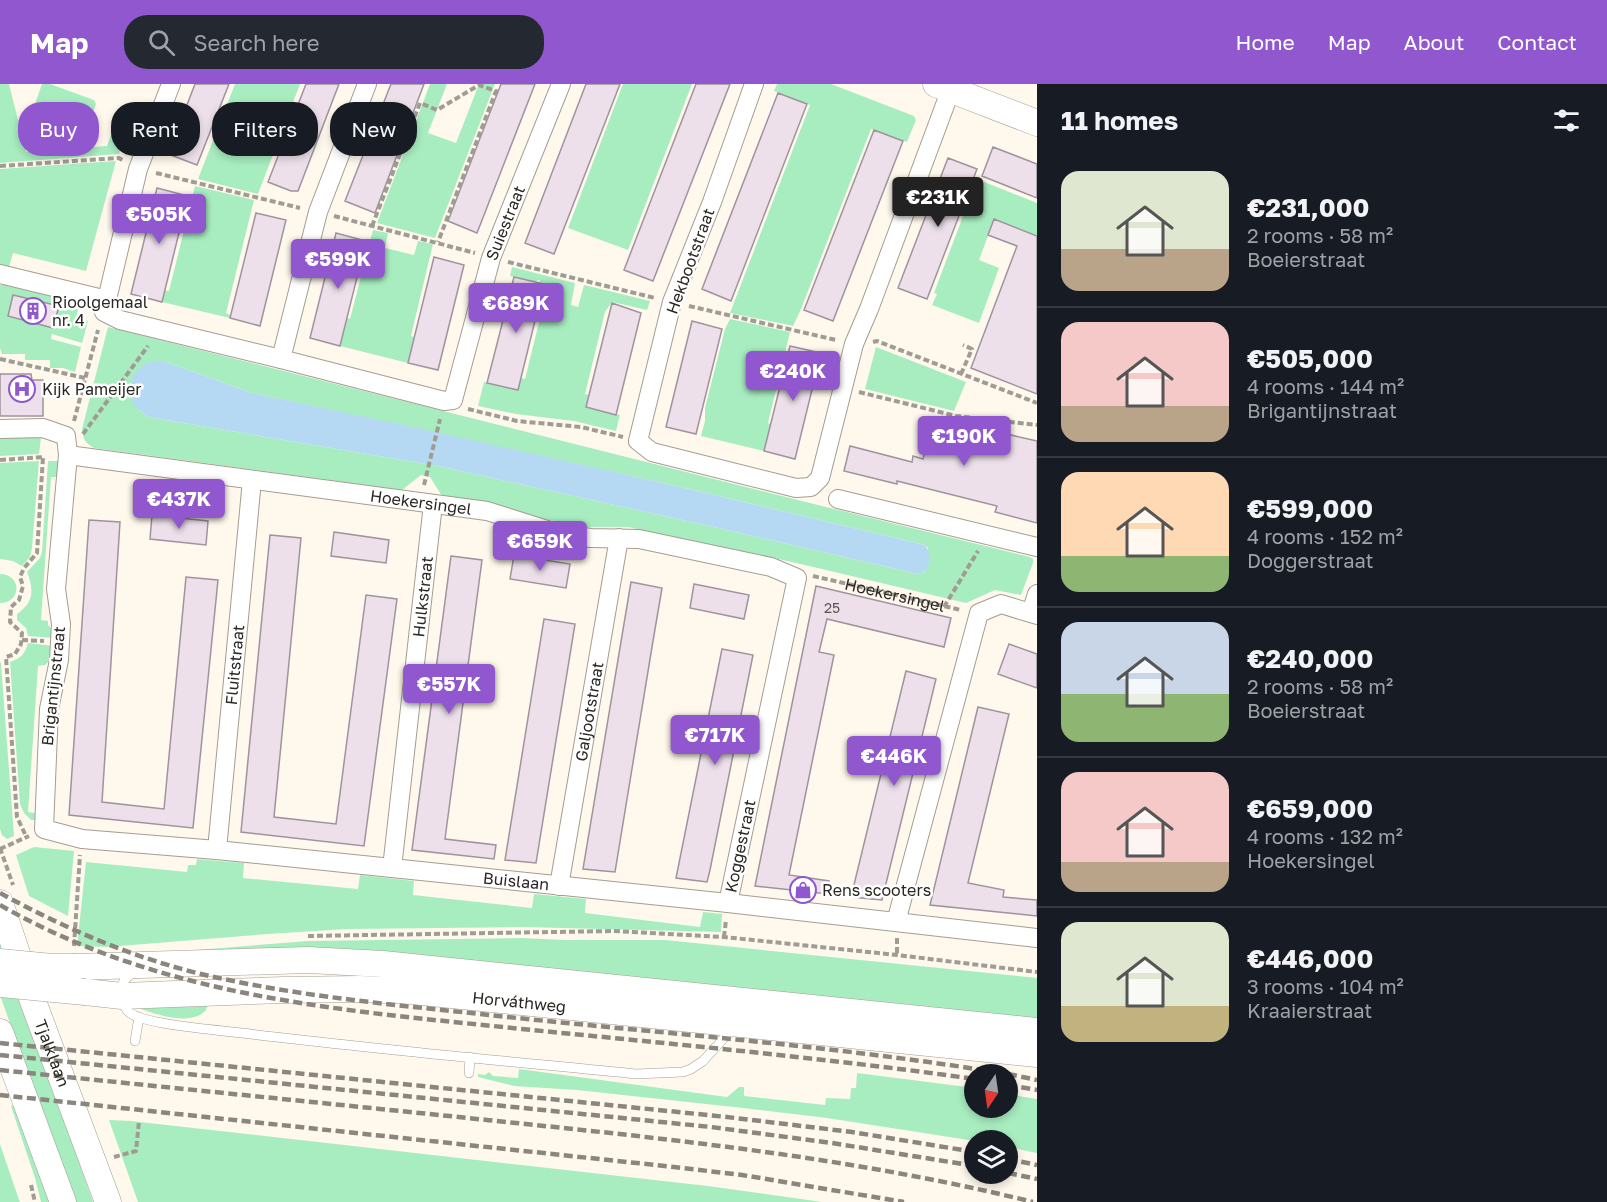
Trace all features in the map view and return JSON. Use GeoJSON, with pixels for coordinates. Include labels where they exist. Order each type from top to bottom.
{"type":"FeatureCollection","features":[{"type":"Feature","properties":{"kind":"main road"},"geometry":{"type":"LineString","coordinates":[[944,87],[1037,123]]}},
{"type":"Feature","properties":{"kind":"main road","name":"Tjalklaan"},"geometry":{"type":"LineString","coordinates":[[0,903],[34,1004],[108,1202]]}},
{"type":"Feature","properties":{"kind":"main road","name":"Horváthweg"},"geometry":{"type":"LineString","coordinates":[[0,962],[52,968],[78,955],[149,966],[308,960],[383,964],[1037,1031]]}},
{"type":"Feature","properties":{"kind":"main road","name":"Horváthweg"},"geometry":{"type":"LineString","coordinates":[[0,984],[122,996],[282,990],[412,991],[1037,1054]]}},
{"type":"Feature","properties":{"kind":"main road"},"geometry":{"type":"LineString","coordinates":[[0,1032],[63,1202]]}},
{"type":"Feature","properties":{"kind":"street"},"geometry":{"type":"LineString","coordinates":[[106,306],[138,169],[171,84]]}},
{"type":"Feature","properties":{"kind":"street"},"geometry":{"type":"LineString","coordinates":[[281,359],[318,212],[367,84]]}},
{"type":"Feature","properties":{"kind":"street","name":"Suiestraat"},"geometry":{"type":"LineString","coordinates":[[453,400],[491,258],[561,84]]}},
{"type":"Feature","properties":{"kind":"street","name":"Hekbootstraat"},"geometry":{"type":"LineString","coordinates":[[638,441],[672,302],[712,202],[754,84]]}},
{"type":"Feature","properties":{"kind":"street"},"geometry":{"type":"LineString","coordinates":[[638,441],[652,452],[796,488],[811,487],[820,478],[854,344],[869,309],[944,87]]}},
{"type":"Feature","properties":{"kind":"street"},"geometry":{"type":"LineString","coordinates":[[0,274],[106,306],[120,320],[444,401],[453,400]]}},
{"type":"Feature","properties":{"kind":"street"},"geometry":{"type":"LineString","coordinates":[[0,429],[43,428],[66,436]]}},
{"type":"Feature","properties":{"kind":"street","name":"Brigantijnstraat"},"geometry":{"type":"LineString","coordinates":[[44,829],[49,709],[59,660],[61,624],[56,589],[68,455],[66,436]]}},
{"type":"Feature","properties":{"kind":"street","name":"Hoekersingel"},"geometry":{"type":"LineString","coordinates":[[68,455],[487,512],[560,534],[591,538],[639,539],[771,567],[797,578]]}},
{"type":"Feature","properties":{"kind":"street","name":"Fluitstraat"},"geometry":{"type":"LineString","coordinates":[[217,850],[252,480]]}},
{"type":"Feature","properties":{"kind":"street"},"geometry":{"type":"LineString","coordinates":[[838,499],[1037,547]]}},
{"type":"Feature","properties":{"kind":"street","name":"Hulkstraat"},"geometry":{"type":"LineString","coordinates":[[392,868],[433,504]]}},
{"type":"Feature","properties":{"kind":"street","name":"Galjootstraat"},"geometry":{"type":"LineString","coordinates":[[559,886],[619,538]]}},
{"type":"Feature","properties":{"kind":"street","name":"Koggestraat"},"geometry":{"type":"LineString","coordinates":[[728,903],[797,578]]}},
{"type":"Feature","properties":{"kind":"street"},"geometry":{"type":"LineString","coordinates":[[896,922],[979,614],[1001,604],[1034,614],[1037,594]]}},
{"type":"Feature","properties":{"kind":"street","name":"Buislaan"},"geometry":{"type":"LineString","coordinates":[[44,829],[82,839],[392,868],[1037,938]]}},
{"type":"Feature","properties":{"kind":"lane"},"geometry":{"type":"LineString","coordinates":[[149,966],[127,977],[123,983],[122,996],[125,1006],[130,1013],[139,1017],[183,1026],[325,1043],[636,1074],[691,1070],[702,1062],[738,1023]]}},
{"type":"Feature","properties":{"kind":"lane"},"geometry":{"type":"LineString","coordinates":[[135,1041],[139,1017]]}},
{"type":"Feature","properties":{"kind":"lane"},"geometry":{"type":"LineString","coordinates":[[469,1073],[470,1057]]}},
{"type":"Feature","properties":{"kind":"path"},"geometry":{"type":"LineString","coordinates":[[372,226],[420,103],[437,110],[479,84],[496,91],[438,243]]}},
{"type":"Feature","properties":{"kind":"path"},"geometry":{"type":"LineString","coordinates":[[0,166],[119,158],[138,169]]}},
{"type":"Feature","properties":{"kind":"path"},"geometry":{"type":"LineString","coordinates":[[66,436],[76,417],[99,325],[106,306]]}},
{"type":"Feature","properties":{"kind":"path"},"geometry":{"type":"LineString","coordinates":[[0,460],[68,455],[160,329]]}},
{"type":"Feature","properties":{"kind":"path"},"geometry":{"type":"LineString","coordinates":[[854,344],[877,341],[1037,403]]}},
{"type":"Feature","properties":{"kind":"path"},"geometry":{"type":"LineString","coordinates":[[961,374],[972,349],[963,345]]}},
{"type":"Feature","properties":{"kind":"path"},"geometry":{"type":"LineString","coordinates":[[0,359],[85,378]]}},
{"type":"Feature","properties":{"kind":"path"},"geometry":{"type":"LineString","coordinates":[[843,389],[956,416],[1037,425]]}},
{"type":"Feature","properties":{"kind":"path"},"geometry":{"type":"LineString","coordinates":[[453,400],[459,406],[517,421],[581,427],[638,441]]}},
{"type":"Feature","properties":{"kind":"path"},"geometry":{"type":"LineString","coordinates":[[427,468],[437,430]]}},
{"type":"Feature","properties":{"kind":"path"},"geometry":{"type":"LineString","coordinates":[[26,837],[17,817],[6,657],[15,654],[21,644],[22,633],[10,622],[11,607],[19,600],[22,586],[20,577],[24,568],[37,554],[44,457]]}},
{"type":"Feature","properties":{"kind":"path"},"geometry":{"type":"LineString","coordinates":[[944,607],[989,536]]}},
{"type":"Feature","properties":{"kind":"path","name":"Hoekersingel"},"geometry":{"type":"LineString","coordinates":[[797,578],[809,576],[979,614]]}},
{"type":"Feature","properties":{"kind":"path"},"geometry":{"type":"LineString","coordinates":[[0,849],[44,829]]}},
{"type":"Feature","properties":{"kind":"path"},"geometry":{"type":"LineString","coordinates":[[78,955],[82,839]]}},
{"type":"Feature","properties":{"kind":"path"},"geometry":{"type":"LineString","coordinates":[[298,936],[614,931],[724,937],[1037,972]]}},
{"type":"Feature","properties":{"kind":"path"},"geometry":{"type":"LineString","coordinates":[[112,1158],[136,1151],[139,1121]]}},
{"type":"Feature","properties":{"kind":"green space"},"geometry":{"type":"Polygon","coordinates":[[[0,84],[9,84],[18,120],[18,156],[93,156],[0,163],[0,84]]]}},
{"type":"Feature","properties":{"kind":"green space"},"geometry":{"type":"Polygon","coordinates":[[[42,84],[50,84],[95,102],[36,102],[42,84]]]}},
{"type":"Feature","properties":{"kind":"green space"},"geometry":{"type":"Polygon","coordinates":[[[235,84],[300,84],[293,102],[228,102],[235,84]]]}},
{"type":"Feature","properties":{"kind":"green space"},"geometry":{"type":"Polygon","coordinates":[[[430,84],[447,84],[428,133],[456,143],[479,84],[495,84],[435,238],[377,223],[403,156],[417,156],[417,118],[430,84]]]}},
{"type":"Feature","properties":{"kind":"green space"},"geometry":{"type":"Polygon","coordinates":[[[623,84],[692,84],[628,250],[568,228],[623,84]]]}},
{"type":"Feature","properties":{"kind":"green space"},"geometry":{"type":"Polygon","coordinates":[[[777,84],[831,84],[914,116],[916,120],[907,142],[871,129],[793,326],[730,313],[810,105],[774,91],[777,84]]]}},
{"type":"Feature","properties":{"kind":"green space"},"geometry":{"type":"Polygon","coordinates":[[[111,135],[111,155],[99,156],[99,147],[107,146],[111,135]]]}},
{"type":"Feature","properties":{"kind":"green space"},"geometry":{"type":"Polygon","coordinates":[[[212,143],[212,156],[273,156],[258,194],[198,179],[212,143]]]}},
{"type":"Feature","properties":{"kind":"green space"},"geometry":{"type":"Polygon","coordinates":[[[116,161],[86,271],[13,253],[9,267],[0,266],[0,169],[116,161]]]}},
{"type":"Feature","properties":{"kind":"green space"},"geometry":{"type":"Polygon","coordinates":[[[977,179],[1037,203],[1037,236],[994,220],[979,260],[999,268],[979,323],[932,305],[937,294],[934,293],[977,179]]]}},
{"type":"Feature","properties":{"kind":"green space"},"geometry":{"type":"Polygon","coordinates":[[[195,186],[254,200],[226,313],[230,315],[230,318],[162,302],[164,290],[169,291],[195,186]]]}},
{"type":"Feature","properties":{"kind":"green space"},"geometry":{"type":"Polygon","coordinates":[[[373,230],[388,233],[385,248],[414,255],[418,241],[433,244],[411,336],[414,337],[408,363],[340,346],[347,318],[350,319],[373,230]]]}},
{"type":"Feature","properties":{"kind":"green space"},"geometry":{"type":"Polygon","coordinates":[[[512,267],[575,283],[571,305],[578,307],[584,285],[650,301],[647,310],[612,302],[605,312],[585,394],[589,395],[586,407],[620,415],[616,431],[574,421],[516,414],[478,406],[484,382],[518,390],[521,378],[525,379],[546,294],[540,280],[536,282],[510,276],[512,267]]]}},
{"type":"Feature","properties":{"kind":"green space"},"geometry":{"type":"Polygon","coordinates":[[[0,285],[80,303],[76,317],[88,321],[82,343],[52,334],[51,339],[81,347],[75,372],[63,368],[50,368],[50,360],[25,360],[25,354],[2,354],[0,348],[0,285]],[[13,295],[8,316],[53,328],[58,306],[13,295]]]}},
{"type":"Feature","properties":{"kind":"green space"},"geometry":{"type":"Polygon","coordinates":[[[730,319],[790,332],[768,423],[771,424],[764,451],[701,436],[705,421],[705,408],[725,329],[730,319]]]}},
{"type":"Feature","properties":{"kind":"green space"},"geometry":{"type":"Polygon","coordinates":[[[108,327],[1030,557],[1033,563],[1021,595],[995,590],[966,603],[792,562],[628,527],[585,527],[544,519],[496,504],[442,496],[430,477],[421,475],[402,490],[94,448],[85,440],[82,429],[108,327]],[[166,362],[138,409],[148,417],[438,466],[918,574],[924,572],[928,548],[925,545],[672,485],[252,393],[166,362]]]}},
{"type":"Feature","properties":{"kind":"green space"},"geometry":{"type":"Polygon","coordinates":[[[876,347],[966,382],[954,411],[865,389],[876,347]]]}},
{"type":"Feature","properties":{"kind":"green space"},"geometry":{"type":"Polygon","coordinates":[[[0,437],[41,437],[39,454],[0,456],[0,437]]]}},
{"type":"Feature","properties":{"kind":"green space"},"geometry":{"type":"Polygon","coordinates":[[[39,461],[32,548],[30,557],[22,566],[13,561],[0,559],[0,463],[39,461]]]}},
{"type":"Feature","properties":{"kind":"green space"},"geometry":{"type":"Polygon","coordinates":[[[48,461],[59,461],[58,477],[51,477],[41,620],[48,621],[48,625],[55,632],[54,638],[28,636],[26,628],[17,620],[17,614],[27,605],[31,595],[31,584],[27,572],[40,558],[42,552],[48,461]]]}},
{"type":"Feature","properties":{"kind":"green space"},"geometry":{"type":"Polygon","coordinates":[[[0,574],[12,579],[16,589],[12,598],[0,603],[0,574]]]}},
{"type":"Feature","properties":{"kind":"green space"},"geometry":{"type":"Polygon","coordinates":[[[28,643],[54,646],[53,658],[45,665],[38,666],[28,812],[35,813],[35,820],[31,820],[24,813],[20,804],[10,662],[22,655],[28,643]]]}},
{"type":"Feature","properties":{"kind":"green space"},"geometry":{"type":"Polygon","coordinates":[[[0,662],[14,836],[7,839],[2,835],[0,829],[0,662]]]}},
{"type":"Feature","properties":{"kind":"green space"},"geometry":{"type":"Polygon","coordinates":[[[34,847],[74,851],[68,916],[29,896],[16,855],[34,847]]]}},
{"type":"Feature","properties":{"kind":"green space"},"geometry":{"type":"Polygon","coordinates":[[[197,859],[244,863],[243,878],[358,889],[360,875],[414,881],[413,895],[532,908],[534,894],[586,899],[585,913],[700,927],[703,912],[722,914],[721,932],[523,927],[347,929],[107,947],[77,946],[86,862],[187,872],[188,865],[196,865],[197,859]]]}},
{"type":"Feature","properties":{"kind":"green space"},"geometry":{"type":"Polygon","coordinates":[[[0,938],[93,1202],[73,1202],[0,995],[0,938]]]}},
{"type":"Feature","properties":{"kind":"green space"},"geometry":{"type":"Polygon","coordinates":[[[522,938],[665,940],[1037,978],[1037,1025],[384,956],[55,960],[55,954],[121,956],[308,941],[522,938]]]}},
{"type":"Feature","properties":{"kind":"green space"},"geometry":{"type":"Polygon","coordinates":[[[211,1001],[206,1010],[192,1018],[172,1018],[136,1007],[211,1001]]]}},
{"type":"Feature","properties":{"kind":"green space"},"geometry":{"type":"Polygon","coordinates":[[[519,1069],[727,1097],[739,1087],[744,1087],[744,1096],[825,1105],[826,1098],[850,1099],[851,1088],[856,1088],[857,1073],[964,1087],[964,1118],[1018,1118],[1018,1096],[1037,1099],[1037,1153],[1018,1149],[1018,1130],[964,1130],[964,1139],[827,1118],[743,1108],[577,1090],[514,1086],[478,1077],[478,1074],[485,1075],[489,1072],[493,1076],[518,1078],[519,1069]]]}},
{"type":"Feature","properties":{"kind":"green space"},"geometry":{"type":"Polygon","coordinates":[[[17,1104],[49,1202],[41,1202],[11,1106],[17,1104]]]}},
{"type":"Feature","properties":{"kind":"green space"},"geometry":{"type":"Polygon","coordinates":[[[109,1120],[708,1186],[822,1202],[138,1202],[109,1120]]]}},
{"type":"Feature","properties":{"kind":"green space"},"geometry":{"type":"Polygon","coordinates":[[[0,1144],[19,1200],[20,1202],[0,1202],[0,1144]]]}},
{"type":"Feature","properties":{"kind":"water"},"geometry":{"type":"Polygon","coordinates":[[[166,362],[252,393],[672,485],[925,545],[930,558],[928,566],[926,570],[918,574],[438,466],[148,417],[133,403],[131,389],[133,378],[142,365],[166,362]]]}},
{"type":"Feature","properties":{"kind":"building"},"geometry":{"type":"Polygon","coordinates":[[[195,84],[229,84],[222,102],[212,102],[212,127],[197,165],[173,156],[200,156],[200,102],[188,102],[195,84]]]}},
{"type":"Feature","properties":{"kind":"building"},"geometry":{"type":"Polygon","coordinates":[[[306,84],[339,84],[332,102],[330,102],[318,139],[318,102],[299,102],[306,84]]]}},
{"type":"Feature","properties":{"kind":"building"},"geometry":{"type":"Polygon","coordinates":[[[391,84],[424,84],[417,102],[384,102],[391,84]]]}},
{"type":"Feature","properties":{"kind":"building"},"geometry":{"type":"Polygon","coordinates":[[[501,84],[535,84],[477,233],[448,221],[501,84]]]}},
{"type":"Feature","properties":{"kind":"building"},"geometry":{"type":"Polygon","coordinates":[[[586,84],[620,84],[554,254],[525,243],[586,84]]]}},
{"type":"Feature","properties":{"kind":"building"},"geometry":{"type":"Polygon","coordinates":[[[696,84],[730,84],[653,281],[624,270],[696,84]]]}},
{"type":"Feature","properties":{"kind":"building"},"geometry":{"type":"Polygon","coordinates":[[[778,93],[807,104],[731,301],[702,289],[778,93]]]}},
{"type":"Feature","properties":{"kind":"building"},"geometry":{"type":"Polygon","coordinates":[[[874,130],[903,141],[833,321],[804,310],[874,130]]]}},
{"type":"Feature","properties":{"kind":"building"},"geometry":{"type":"Polygon","coordinates":[[[993,147],[1037,164],[1037,198],[982,176],[993,147]]]}},
{"type":"Feature","properties":{"kind":"building"},"geometry":{"type":"Polygon","coordinates":[[[278,156],[311,156],[298,191],[291,191],[268,182],[278,156]]]}},
{"type":"Feature","properties":{"kind":"building"},"geometry":{"type":"Polygon","coordinates":[[[363,156],[397,156],[375,213],[345,201],[363,156]]]}},
{"type":"Feature","properties":{"kind":"building"},"geometry":{"type":"Polygon","coordinates":[[[948,158],[977,169],[927,299],[898,288],[948,158]]]}},
{"type":"Feature","properties":{"kind":"building"},"geometry":{"type":"Polygon","coordinates":[[[157,188],[188,196],[162,302],[131,294],[157,188]]]}},
{"type":"Feature","properties":{"kind":"building"},"geometry":{"type":"Polygon","coordinates":[[[256,213],[286,220],[260,326],[230,318],[256,213]]]}},
{"type":"Feature","properties":{"kind":"building"},"geometry":{"type":"Polygon","coordinates":[[[994,219],[1037,236],[1037,394],[971,368],[1017,246],[988,235],[994,219]]]}},
{"type":"Feature","properties":{"kind":"building"},"geometry":{"type":"Polygon","coordinates":[[[336,233],[366,241],[340,346],[310,338],[336,233]]]}},
{"type":"Feature","properties":{"kind":"building"},"geometry":{"type":"Polygon","coordinates":[[[434,257],[464,265],[438,370],[408,363],[434,257]]]}},
{"type":"Feature","properties":{"kind":"building"},"geometry":{"type":"Polygon","coordinates":[[[514,277],[544,284],[518,390],[487,383],[514,277]]]}},
{"type":"Feature","properties":{"kind":"building","name":"Rioolgemaal nr. 4"},"geometry":{"type":"Polygon","coordinates":[[[13,295],[59,306],[53,328],[8,316],[13,295]]]}},
{"type":"Feature","properties":{"kind":"building"},"geometry":{"type":"Polygon","coordinates":[[[612,303],[641,313],[616,415],[586,407],[612,303]]]}},
{"type":"Feature","properties":{"kind":"building"},"geometry":{"type":"Polygon","coordinates":[[[692,321],[722,329],[696,434],[666,427],[692,321]]]}},
{"type":"Feature","properties":{"kind":"building"},"geometry":{"type":"Polygon","coordinates":[[[790,346],[821,353],[795,459],[764,451],[790,346]]]}},
{"type":"Feature","properties":{"kind":"building","name":"Kijk Pameijer"},"geometry":{"type":"Polygon","coordinates":[[[0,374],[31,374],[32,380],[43,380],[43,416],[0,416],[0,374]]]}},
{"type":"Feature","properties":{"kind":"building"},"geometry":{"type":"Polygon","coordinates":[[[933,417],[1037,441],[1037,523],[995,512],[997,506],[897,481],[897,484],[844,471],[850,446],[912,462],[913,456],[923,459],[933,417]]]}},
{"type":"Feature","properties":{"kind":"building"},"geometry":{"type":"Polygon","coordinates":[[[152,515],[208,521],[206,545],[150,539],[152,515]]]}},
{"type":"Feature","properties":{"kind":"building"},"geometry":{"type":"Polygon","coordinates":[[[89,520],[120,522],[102,802],[164,809],[186,577],[218,580],[193,828],[69,815],[89,520]]]}},
{"type":"Feature","properties":{"kind":"building"},"geometry":{"type":"Polygon","coordinates":[[[334,532],[389,540],[386,563],[331,556],[334,532]]]}},
{"type":"Feature","properties":{"kind":"building"},"geometry":{"type":"Polygon","coordinates":[[[270,535],[301,538],[274,817],[336,824],[366,595],[397,599],[364,846],[241,832],[270,535]]]}},
{"type":"Feature","properties":{"kind":"building"},"geometry":{"type":"Polygon","coordinates":[[[514,555],[570,564],[566,588],[510,579],[514,555]]]}},
{"type":"Feature","properties":{"kind":"building"},"geometry":{"type":"Polygon","coordinates":[[[451,556],[482,560],[445,839],[496,845],[494,859],[412,850],[451,556]]]}},
{"type":"Feature","properties":{"kind":"building"},"geometry":{"type":"Polygon","coordinates":[[[631,582],[662,588],[615,872],[583,869],[631,582]]]}},
{"type":"Feature","properties":{"kind":"building"},"geometry":{"type":"Polygon","coordinates":[[[694,584],[749,595],[744,619],[690,608],[694,584]]]}},
{"type":"Feature","properties":{"kind":"building"},"geometry":{"type":"Polygon","coordinates":[[[816,586],[951,618],[944,647],[827,619],[819,652],[834,655],[789,875],[829,881],[828,894],[755,886],[816,586]]]}},
{"type":"Feature","properties":{"kind":"building"},"geometry":{"type":"Polygon","coordinates":[[[544,619],[575,624],[536,863],[505,860],[544,619]]]}},
{"type":"Feature","properties":{"kind":"building"},"geometry":{"type":"Polygon","coordinates":[[[1009,644],[1037,654],[1037,688],[998,674],[1009,644]]]}},
{"type":"Feature","properties":{"kind":"building"},"geometry":{"type":"Polygon","coordinates":[[[722,649],[753,655],[710,870],[707,882],[676,878],[722,649]]]}},
{"type":"Feature","properties":{"kind":"building"},"geometry":{"type":"Polygon","coordinates":[[[906,671],[936,679],[882,900],[851,897],[906,671]]]}},
{"type":"Feature","properties":{"kind":"building"},"geometry":{"type":"Polygon","coordinates":[[[978,707],[1009,714],[968,883],[1004,890],[1003,897],[1037,900],[1037,916],[930,905],[978,707]]]}},
{"type":"Feature","properties":{"kind":"railway"},"geometry":{"type":"LineString","coordinates":[[0,893],[73,930],[149,959],[201,974],[275,989],[349,1000],[817,1048],[964,1067]]}},
{"type":"Feature","properties":{"kind":"railway"},"geometry":{"type":"LineString","coordinates":[[0,905],[62,936],[125,961],[189,980],[254,995],[387,1015],[806,1058],[964,1077]]}},
{"type":"Feature","properties":{"kind":"railway"},"geometry":{"type":"LineString","coordinates":[[0,1043],[727,1117],[852,1132],[964,1150]]}},
{"type":"Feature","properties":{"kind":"railway"},"geometry":{"type":"LineString","coordinates":[[0,1055],[711,1127],[964,1164]]}},
{"type":"Feature","properties":{"kind":"railway"},"geometry":{"type":"LineString","coordinates":[[0,1070],[516,1123],[776,1153],[905,1174],[1033,1202]]}},
{"type":"Feature","properties":{"kind":"railway"},"geometry":{"type":"LineString","coordinates":[[1018,1076],[1037,1080]]}},
{"type":"Feature","properties":{"kind":"railway"},"geometry":{"type":"LineString","coordinates":[[1018,1087],[1037,1090]]}},
{"type":"Feature","properties":{"kind":"railway"},"geometry":{"type":"LineString","coordinates":[[0,1095],[742,1175],[904,1202]]}},
{"type":"Feature","properties":{"kind":"railway"},"geometry":{"type":"LineString","coordinates":[[1018,1161],[1037,1165]]}},
{"type":"Feature","properties":{"kind":"railway"},"geometry":{"type":"LineString","coordinates":[[1018,1175],[1037,1179]]}},
{"type":"Feature","properties":{"kind":"place","name":"Rioolgemaal nr. 4"},"geometry":{"type":"Point","coordinates":[33,311]}},
{"type":"Feature","properties":{"kind":"place","name":"Kijk Pameijer"},"geometry":{"type":"Point","coordinates":[22,389]}},
{"type":"Feature","properties":{"kind":"place","name":"Rens scooters"},"geometry":{"type":"Point","coordinates":[803,890]}}]}
